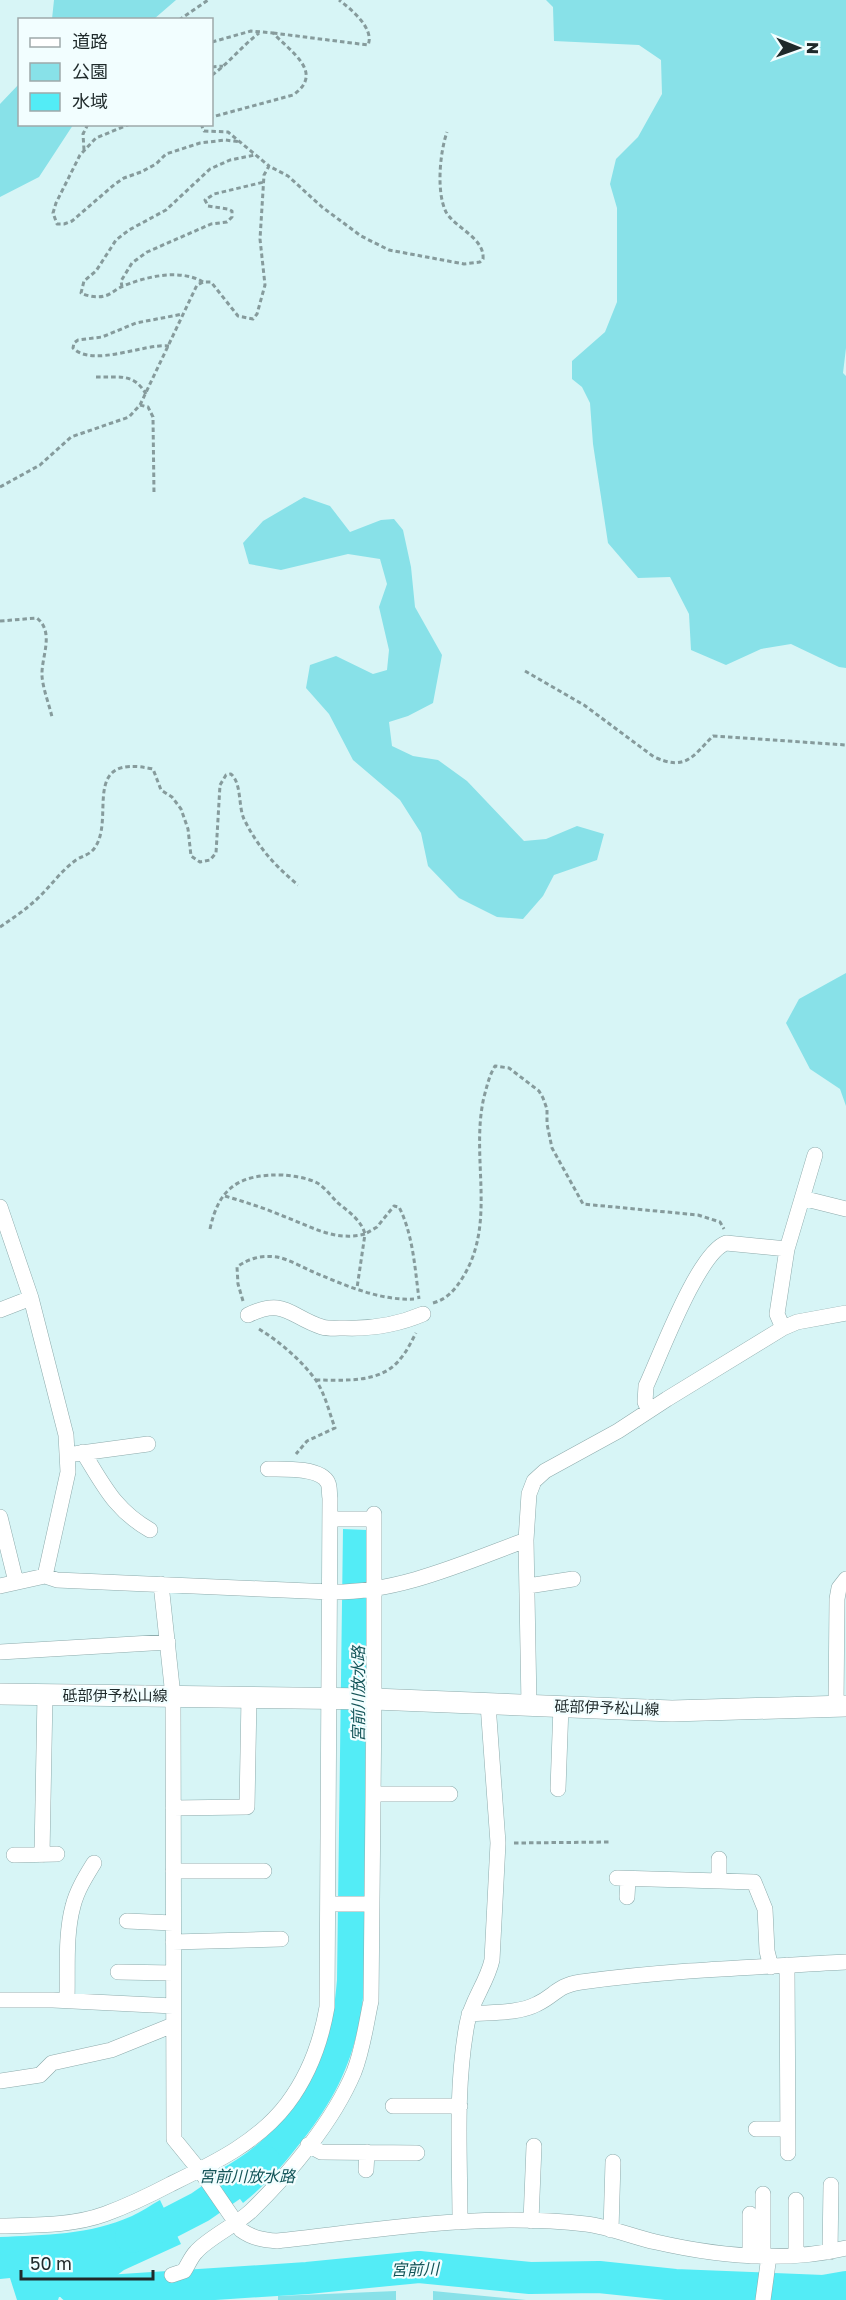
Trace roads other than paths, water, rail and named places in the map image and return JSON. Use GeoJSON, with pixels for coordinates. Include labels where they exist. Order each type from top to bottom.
{"type":"FeatureCollection","features":[{"type":"Feature","properties":{"kind":"main road","name":"砥部伊予松山線"},"geometry":{"type":"LineString","coordinates":[[0,1694],[334,1698],[672,1711],[841,1707]]}},
{"type":"Feature","properties":{"kind":"street"},"geometry":{"type":"LineString","coordinates":[[783,1328],[777,1314],[787,1249],[815,1155]]}},
{"type":"Feature","properties":{"kind":"street"},"geometry":{"type":"LineString","coordinates":[[802,1198],[846,1209]]}},
{"type":"Feature","properties":{"kind":"street"},"geometry":{"type":"LineString","coordinates":[[0,1207],[31,1298],[66,1435],[68,1472],[45,1576]]}},
{"type":"Feature","properties":{"kind":"street"},"geometry":{"type":"LineString","coordinates":[[649,1411],[645,1402],[646,1386],[707,1259],[720,1245],[726,1243],[787,1249]]}},
{"type":"Feature","properties":{"kind":"street"},"geometry":{"type":"LineString","coordinates":[[0,1310],[31,1298]]}},
{"type":"Feature","properties":{"kind":"street"},"geometry":{"type":"LineString","coordinates":[[248,1315],[272,1307],[298,1314],[324,1328],[353,1328],[391,1325],[423,1310]]}},
{"type":"Feature","properties":{"kind":"street"},"geometry":{"type":"LineString","coordinates":[[529,1705],[526,1540],[529,1494],[534,1481],[545,1471],[618,1431],[783,1328],[797,1322],[846,1313]]}},
{"type":"Feature","properties":{"kind":"street"},"geometry":{"type":"LineString","coordinates":[[67,1455],[148,1444]]}},
{"type":"Feature","properties":{"kind":"street"},"geometry":{"type":"LineString","coordinates":[[83,1452],[117,1506],[132,1520],[150,1530]]}},
{"type":"Feature","properties":{"kind":"street"},"geometry":{"type":"LineString","coordinates":[[0,2226],[52,2225],[103,2215],[202,2173],[246,2144],[270,2124],[300,2086],[322,2033],[327,2007],[332,1904],[334,1519],[328,1483],[322,1476],[304,1470],[268,1469]]}},
{"type":"Feature","properties":{"kind":"street"},"geometry":{"type":"LineString","coordinates":[[0,1517],[16,1582]]}},
{"type":"Feature","properties":{"kind":"street"},"geometry":{"type":"LineString","coordinates":[[172,2275],[184,2271],[196,2251],[280,2182],[344,2093],[355,2070],[363,2042],[371,2001],[369,1904],[373,1794],[371,1518],[334,1519]]}},
{"type":"Feature","properties":{"kind":"street"},"geometry":{"type":"LineString","coordinates":[[0,1586],[45,1576],[57,1580],[333,1592],[371,1590],[450,1568],[526,1540]]}},
{"type":"Feature","properties":{"kind":"street"},"geometry":{"type":"LineString","coordinates":[[528,1586],[573,1579]]}},
{"type":"Feature","properties":{"kind":"street"},"geometry":{"type":"LineString","coordinates":[[841,1707],[837,1599],[839,1588],[846,1579]]}},
{"type":"Feature","properties":{"kind":"street"},"geometry":{"type":"LineString","coordinates":[[161,1584],[173,1696],[174,2139],[202,2173],[233,2219],[249,2236],[277,2241],[460,2222],[531,2221],[586,2224],[657,2242],[761,2256],[830,2252],[846,2248]]}},
{"type":"Feature","properties":{"kind":"street"},"geometry":{"type":"LineString","coordinates":[[0,1652],[168,1642]]}},
{"type":"Feature","properties":{"kind":"street"},"geometry":{"type":"LineString","coordinates":[[14,1855],[50,1854],[45,1695]]}},
{"type":"Feature","properties":{"kind":"street"},"geometry":{"type":"LineString","coordinates":[[173,1808],[247,1807],[249,1697]]}},
{"type":"Feature","properties":{"kind":"street"},"geometry":{"type":"LineString","coordinates":[[460,2222],[460,2106],[469,2014],[488,1976],[492,1960],[498,1843],[488,1704]]}},
{"type":"Feature","properties":{"kind":"street"},"geometry":{"type":"LineString","coordinates":[[558,1789],[561,1706]]}},
{"type":"Feature","properties":{"kind":"street"},"geometry":{"type":"LineString","coordinates":[[373,1794],[450,1794]]}},
{"type":"Feature","properties":{"kind":"street"},"geometry":{"type":"LineString","coordinates":[[719,1859],[719,1881]]}},
{"type":"Feature","properties":{"kind":"street"},"geometry":{"type":"LineString","coordinates":[[67,2000],[69,1936],[73,1905],[81,1884],[94,1863]]}},
{"type":"Feature","properties":{"kind":"street"},"geometry":{"type":"LineString","coordinates":[[173,1871],[264,1871]]}},
{"type":"Feature","properties":{"kind":"street"},"geometry":{"type":"LineString","coordinates":[[627,1897],[622,1878],[754,1882],[765,1909],[767,1951],[771,1967]]}},
{"type":"Feature","properties":{"kind":"street"},"geometry":{"type":"LineString","coordinates":[[332,1904],[369,1904]]}},
{"type":"Feature","properties":{"kind":"street"},"geometry":{"type":"LineString","coordinates":[[127,1921],[173,1923]]}},
{"type":"Feature","properties":{"kind":"street"},"geometry":{"type":"LineString","coordinates":[[173,1942],[281,1939]]}},
{"type":"Feature","properties":{"kind":"street"},"geometry":{"type":"LineString","coordinates":[[469,2014],[526,2008],[538,2004],[562,1986],[580,1983],[846,1962]]}},
{"type":"Feature","properties":{"kind":"street"},"geometry":{"type":"LineString","coordinates":[[787,1965],[788,2152]]}},
{"type":"Feature","properties":{"kind":"street"},"geometry":{"type":"LineString","coordinates":[[118,1972],[173,1973]]}},
{"type":"Feature","properties":{"kind":"street"},"geometry":{"type":"LineString","coordinates":[[0,2000],[67,2000],[173,2006]]}},
{"type":"Feature","properties":{"kind":"street"},"geometry":{"type":"LineString","coordinates":[[0,2081],[40,2075],[52,2063],[111,2050],[173,2025]]}},
{"type":"Feature","properties":{"kind":"street"},"geometry":{"type":"LineString","coordinates":[[393,2106],[460,2106]]}},
{"type":"Feature","properties":{"kind":"street"},"geometry":{"type":"LineString","coordinates":[[756,2129],[788,2129]]}},
{"type":"Feature","properties":{"kind":"street"},"geometry":{"type":"LineString","coordinates":[[308,2145],[321,2152],[417,2153]]}},
{"type":"Feature","properties":{"kind":"street"},"geometry":{"type":"LineString","coordinates":[[531,2221],[534,2146]]}},
{"type":"Feature","properties":{"kind":"street"},"geometry":{"type":"LineString","coordinates":[[366,2169],[367,2152]]}},
{"type":"Feature","properties":{"kind":"street"},"geometry":{"type":"LineString","coordinates":[[611,2230],[613,2162]]}},
{"type":"Feature","properties":{"kind":"street"},"geometry":{"type":"LineString","coordinates":[[830,2252],[831,2185]]}},
{"type":"Feature","properties":{"kind":"street"},"geometry":{"type":"LineString","coordinates":[[761,2256],[763,2194]]}},
{"type":"Feature","properties":{"kind":"street"},"geometry":{"type":"LineString","coordinates":[[796,2200],[796,2255]]}},
{"type":"Feature","properties":{"kind":"street"},"geometry":{"type":"LineString","coordinates":[[750,2214],[765,2279],[763,2300]]}},
{"type":"Feature","properties":{"kind":"water","name":"宮前川放水路"},"geometry":{"type":"Polygon","coordinates":[[[343,1529],[367,1530],[364,1989],[361,2012],[357,2034],[344,2073],[324,2110],[285,2162],[243,2203],[219,2170],[237,2160],[270,2133],[298,2100],[319,2063],[333,2012],[337,1980],[343,1529]]]}},
{"type":"Feature","properties":{"kind":"water"},"geometry":{"type":"Polygon","coordinates":[[[160,2200],[181,2244],[124,2270],[104,2285],[104,2294],[59,2297],[58,2300],[17,2300],[10,2278],[0,2279],[0,2237],[67,2233],[100,2227],[132,2216],[160,2200]]]}},
{"type":"Feature","properties":{"kind":"waterway","name":"宮前川放水路"},"geometry":{"type":"LineString","coordinates":[[131,2237],[171,2222],[200,2207],[265,2162]]}},
{"type":"Feature","properties":{"kind":"waterway","name":"宮前川"},"geometry":{"type":"LineString","coordinates":[[65,2278],[73,2287],[107,2291],[307,2278],[419,2267],[530,2278],[599,2277],[675,2285],[823,2291],[846,2287]]}}]}
